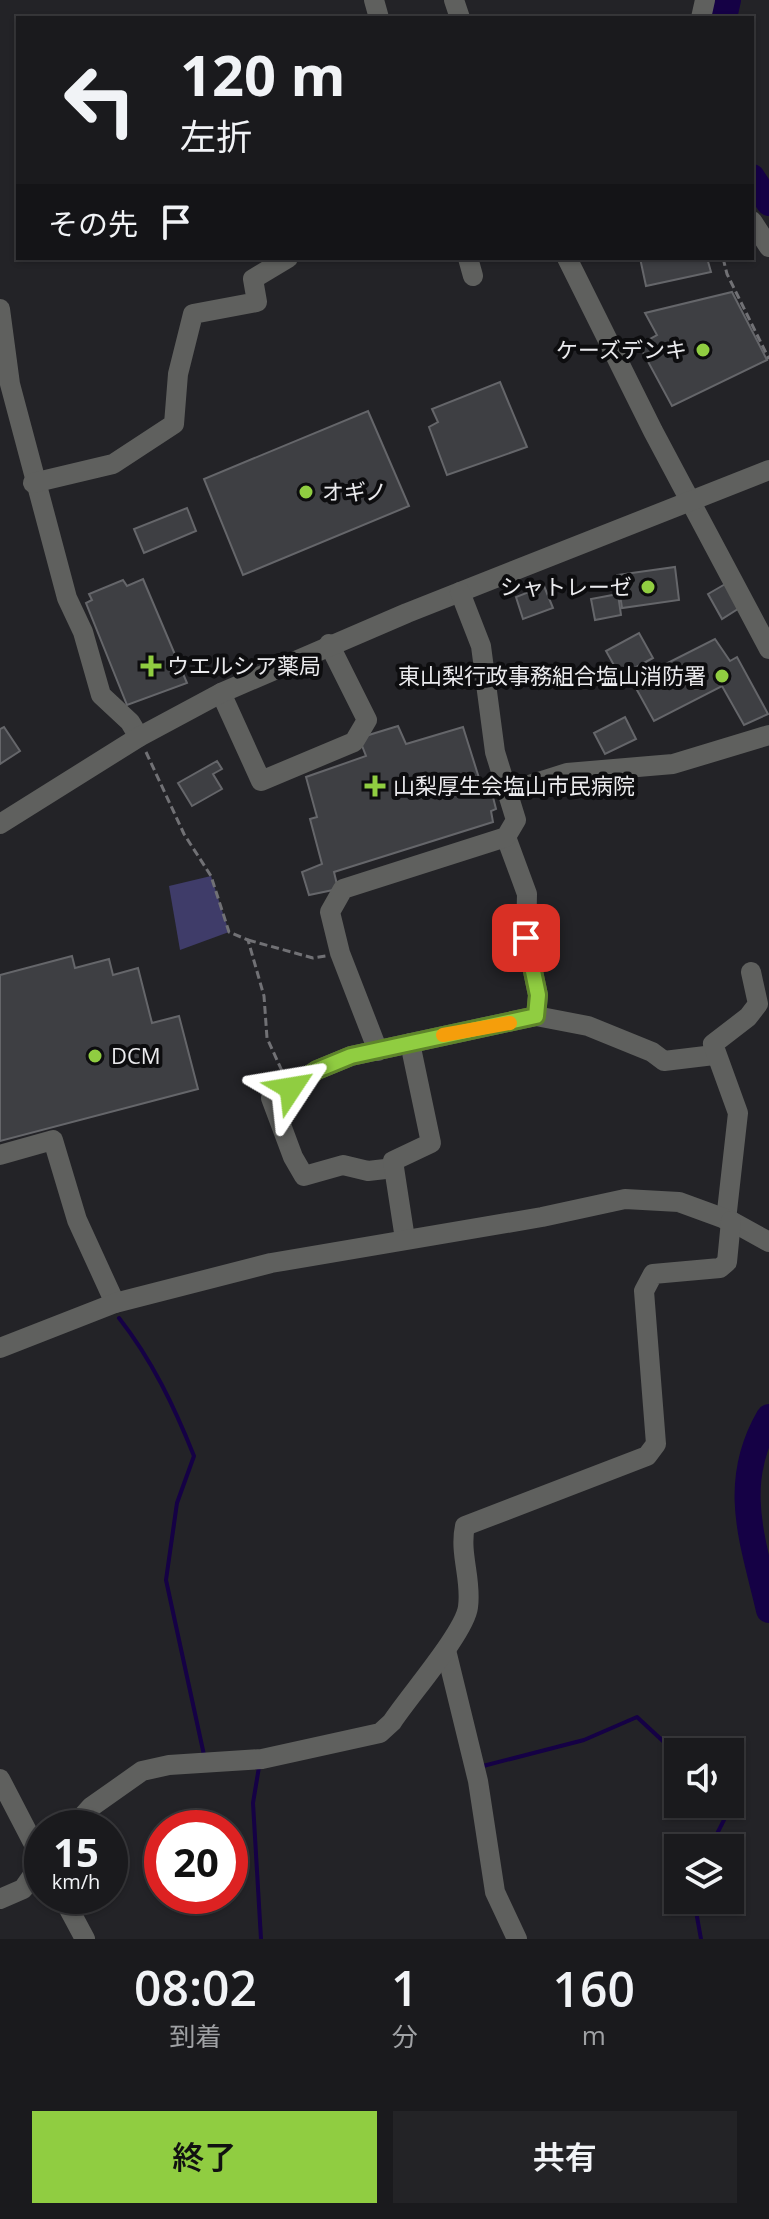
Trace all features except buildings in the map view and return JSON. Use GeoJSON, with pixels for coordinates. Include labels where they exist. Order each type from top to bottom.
{"type":"FeatureCollection","features":[{"type":"Feature","properties":{"kind":"street"},"geometry":{"type":"LineString","coordinates":[[754,224],[769,247]]}},
{"type":"Feature","properties":{"kind":"street"},"geometry":{"type":"LineString","coordinates":[[33,483],[113,464],[174,424],[178,374],[193,314],[257,302],[253,279],[285,260]]}},
{"type":"Feature","properties":{"kind":"street"},"geometry":{"type":"LineString","coordinates":[[568,260],[769,649]]}},
{"type":"Feature","properties":{"kind":"street"},"geometry":{"type":"LineString","coordinates":[[0,309],[10,384],[33,483],[67,598],[83,632],[101,695],[130,722],[139,737]]}},
{"type":"Feature","properties":{"kind":"street"},"geometry":{"type":"LineString","coordinates":[[0,824],[139,737],[221,693],[329,644],[769,470]]}},
{"type":"Feature","properties":{"kind":"street"},"geometry":{"type":"LineString","coordinates":[[378,1051],[340,953],[330,912],[343,889],[506,837],[516,820],[495,752],[481,646],[460,592]]}},
{"type":"Feature","properties":{"kind":"street"},"geometry":{"type":"LineString","coordinates":[[221,693],[261,781],[354,742],[367,720],[329,644]]}},
{"type":"Feature","properties":{"kind":"street"},"geometry":{"type":"LineString","coordinates":[[507,792],[567,773],[673,764],[769,735]]}},
{"type":"Feature","properties":{"kind":"street"},"geometry":{"type":"LineString","coordinates":[[506,837],[527,894],[526,938],[538,995],[536,1016]]}},
{"type":"Feature","properties":{"kind":"street"},"geometry":{"type":"LineString","coordinates":[[88,1810],[142,1771],[169,1765],[237,1761],[380,1733],[446,1650],[466,1618],[469,1606],[461,1546],[465,1526],[647,1456],[656,1444],[644,1291],[653,1274],[720,1268],[727,1262],[738,1113],[722,1065],[714,1055],[713,1044],[748,1017],[758,1004],[751,972]]}},
{"type":"Feature","properties":{"kind":"street"},"geometry":{"type":"LineString","coordinates":[[394,1168],[368,1171],[343,1165],[304,1176],[293,1157],[271,1098],[317,1070],[351,1056],[536,1016],[588,1026],[652,1052],[664,1061],[714,1055]]}},
{"type":"Feature","properties":{"kind":"street"},"geometry":{"type":"LineString","coordinates":[[405,1239],[393,1161],[431,1143],[410,1043]]}},
{"type":"Feature","properties":{"kind":"street"},"geometry":{"type":"LineString","coordinates":[[0,1155],[53,1140],[77,1220],[115,1303]]}},
{"type":"Feature","properties":{"kind":"street"},"geometry":{"type":"LineString","coordinates":[[0,1348],[115,1303],[271,1263],[542,1217],[625,1199],[679,1202],[729,1220],[766,1240]]}},
{"type":"Feature","properties":{"kind":"street"},"geometry":{"type":"LineString","coordinates":[[446,1650],[478,1781],[495,1892],[517,1939]]}},
{"type":"Feature","properties":{"kind":"street"},"geometry":{"type":"LineString","coordinates":[[0,1779],[24,1826]]}},
{"type":"Feature","properties":{"kind":"street"},"geometry":{"type":"LineString","coordinates":[[0,1899],[24,1888]]}},
{"type":"Feature","properties":{"kind":"street"},"geometry":{"type":"LineString","coordinates":[[72,1914],[85,1939]]}},
{"type":"Feature","properties":{"kind":"path"},"geometry":{"type":"LineString","coordinates":[[724,260],[727,274],[769,359]]}},
{"type":"Feature","properties":{"kind":"path"},"geometry":{"type":"LineString","coordinates":[[139,737],[184,834],[211,876],[229,932],[313,958],[340,953]]}},
{"type":"Feature","properties":{"kind":"path"},"geometry":{"type":"LineString","coordinates":[[248,940],[264,996],[267,1038],[290,1089]]}},
{"type":"Feature","properties":{"kind":"shaded area"},"geometry":{"type":"Polygon","coordinates":[[[211,876],[229,932],[180,950],[169,886],[211,876]]]}},
{"type":"Feature","properties":{"kind":"waterway"},"geometry":{"type":"LineString","coordinates":[[724,16],[728,0]]}},
{"type":"Feature","properties":{"kind":"waterway"},"geometry":{"type":"LineString","coordinates":[[754,180],[769,203]]}},
{"type":"Feature","properties":{"kind":"waterway"},"geometry":{"type":"LineString","coordinates":[[119,1318],[161,1384],[194,1456],[177,1503],[166,1580],[204,1755]]}},
{"type":"Feature","properties":{"kind":"waterway"},"geometry":{"type":"LineString","coordinates":[[769,1417],[757,1442],[748,1489],[748,1513],[769,1610]]}},
{"type":"Feature","properties":{"kind":"waterway"},"geometry":{"type":"LineString","coordinates":[[483,1766],[584,1740],[637,1717],[664,1742]]}},
{"type":"Feature","properties":{"kind":"waterway"},"geometry":{"type":"LineString","coordinates":[[259,1767],[253,1803],[261,1939]]}},
{"type":"Feature","properties":{"kind":"waterway"},"geometry":{"type":"LineString","coordinates":[[717,1834],[725,1818]]}},
{"type":"Feature","properties":{"kind":"waterway"},"geometry":{"type":"LineString","coordinates":[[697,1914],[701,1939]]}},
{"type":"Feature","properties":{"kind":"slow traffic"},"geometry":{"type":"LineString","coordinates":[[443,1035],[510,1023]]}},
{"type":"Feature","properties":{"kind":"place","name":"ケーズデンキ"},"geometry":{"type":"Point","coordinates":[703,350]}},
{"type":"Feature","properties":{"kind":"place","name":"オギノ"},"geometry":{"type":"Point","coordinates":[306,492]}},
{"type":"Feature","properties":{"kind":"place","name":"シャトレーゼ"},"geometry":{"type":"Point","coordinates":[648,587]}},
{"type":"Feature","properties":{"kind":"place","name":"ウエルシア薬局"},"geometry":{"type":"Point","coordinates":[151,666]}},
{"type":"Feature","properties":{"kind":"place","name":"東山梨行政事務組合塩山消防署"},"geometry":{"type":"Point","coordinates":[722,676]}},
{"type":"Feature","properties":{"kind":"place","name":"山梨厚生会塩山市民病院"},"geometry":{"type":"Point","coordinates":[375,786]}},
{"type":"Feature","properties":{"kind":"place","name":"DCM"},"geometry":{"type":"Point","coordinates":[95,1056]}},
{"type":"Feature","properties":{"kind":"route"},"geometry":{"type":"LineString","coordinates":[[291,1088],[317,1070],[351,1056],[536,1016],[538,995],[526,938]]}}]}
